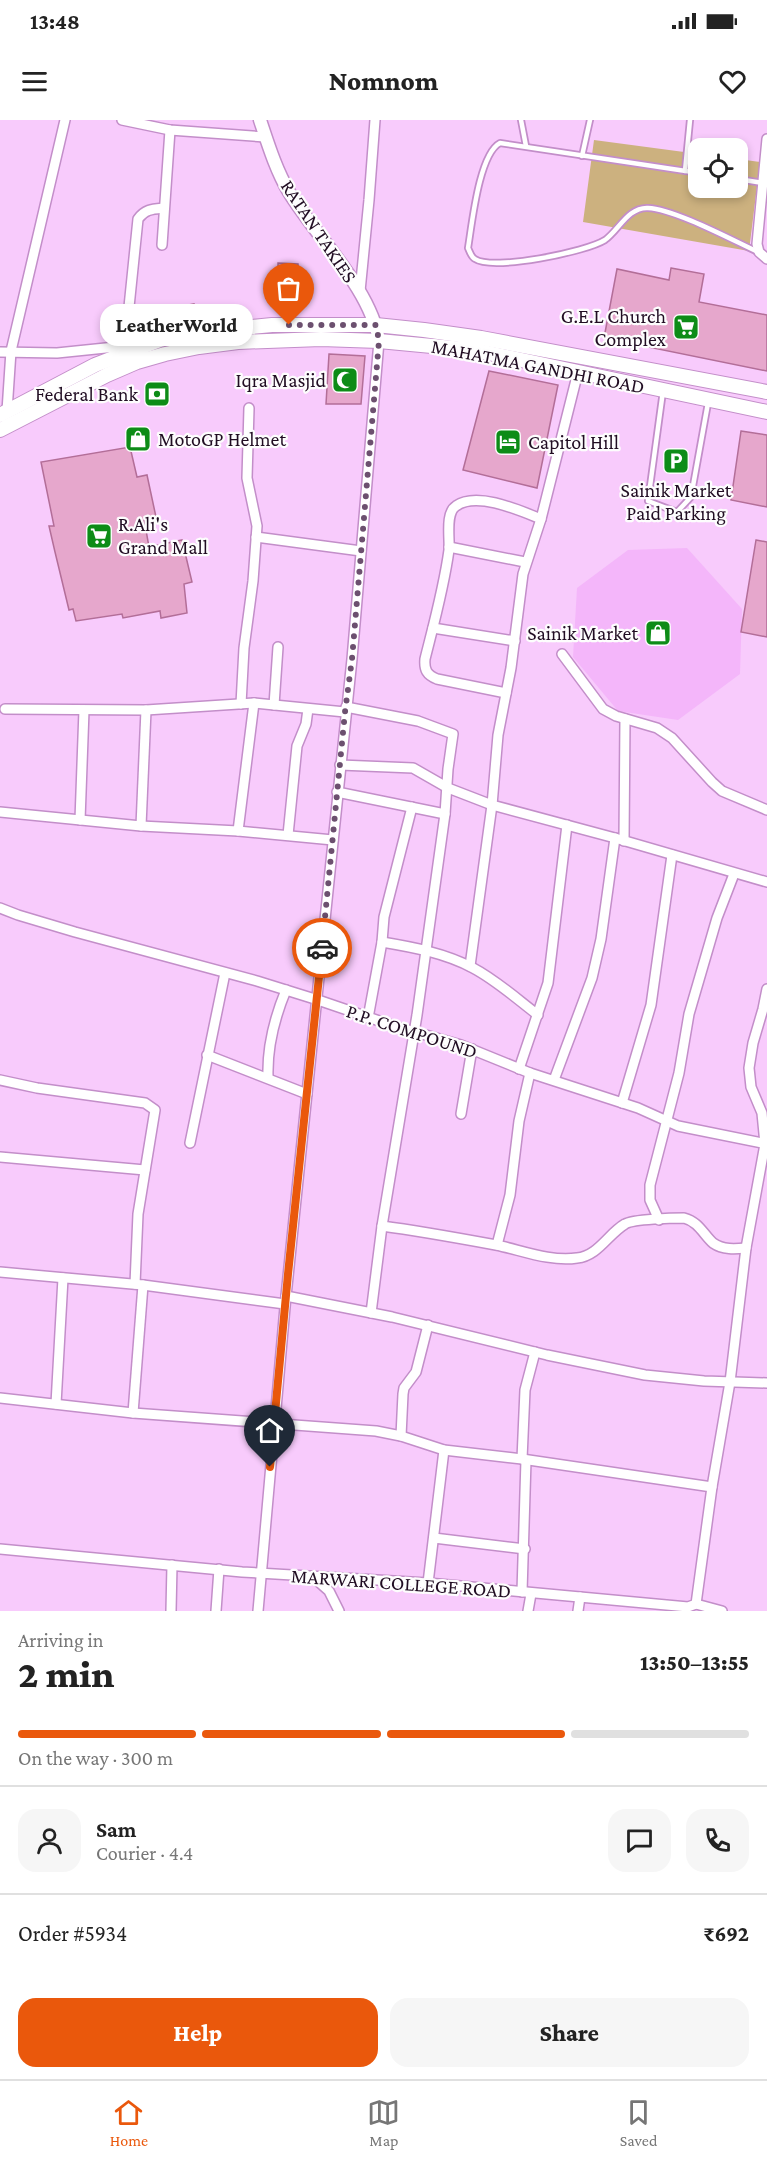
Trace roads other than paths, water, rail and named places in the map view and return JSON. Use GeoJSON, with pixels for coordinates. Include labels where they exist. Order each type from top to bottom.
{"type":"FeatureCollection","features":[{"type":"Feature","properties":{"kind":"main road","name":"MAHATMA GANDHI ROAD"},"geometry":{"type":"LineString","coordinates":[[4,413],[77,373],[129,348],[192,333],[272,325],[376,325],[481,338],[767,392]]}},
{"type":"Feature","properties":{"kind":"main road","name":"MAHATMA GANDHI ROAD"},"geometry":{"type":"LineString","coordinates":[[0,430],[107,375],[137,362],[165,354],[199,347],[248,342],[321,339],[379,341],[474,350],[767,412]]}},
{"type":"Feature","properties":{"kind":"street"},"geometry":{"type":"LineString","coordinates":[[4,413],[11,351],[65,120]]}},
{"type":"Feature","properties":{"kind":"street"},"geometry":{"type":"LineString","coordinates":[[122,120],[170,130],[265,137]]}},
{"type":"Feature","properties":{"kind":"street","name":"RATAN TAKIES"},"geometry":{"type":"LineString","coordinates":[[260,120],[288,191],[360,291],[376,325],[379,341]]}},
{"type":"Feature","properties":{"kind":"street"},"geometry":{"type":"LineString","coordinates":[[360,291],[375,120]]}},
{"type":"Feature","properties":{"kind":"street"},"geometry":{"type":"LineString","coordinates":[[162,245],[170,130]]}},
{"type":"Feature","properties":{"kind":"street"},"geometry":{"type":"LineString","coordinates":[[763,256],[757,244],[767,139]]}},
{"type":"Feature","properties":{"kind":"street"},"geometry":{"type":"LineString","coordinates":[[0,352],[57,353],[129,348],[138,219],[142,213],[150,209],[164,208]]}},
{"type":"Feature","properties":{"kind":"street"},"geometry":{"type":"LineString","coordinates":[[258,1611],[285,1300],[352,659],[379,341]]}},
{"type":"Feature","properties":{"kind":"street"},"geometry":{"type":"LineString","coordinates":[[470,966],[492,806],[496,749],[515,641],[525,562],[541,519],[578,372]]}},
{"type":"Feature","properties":{"kind":"street"},"geometry":{"type":"LineString","coordinates":[[241,704],[244,648],[256,537],[256,517],[247,478],[249,408]]}},
{"type":"Feature","properties":{"kind":"street"},"geometry":{"type":"LineString","coordinates":[[506,693],[429,676],[424,666],[449,547],[450,517],[453,508],[459,504],[478,502],[499,504],[541,519]]}},
{"type":"Feature","properties":{"kind":"street"},"geometry":{"type":"LineString","coordinates":[[256,537],[361,551]]}},
{"type":"Feature","properties":{"kind":"street"},"geometry":{"type":"LineString","coordinates":[[449,547],[525,562]]}},
{"type":"Feature","properties":{"kind":"street"},"geometry":{"type":"LineString","coordinates":[[433,628],[515,641]]}},
{"type":"Feature","properties":{"kind":"street"},"geometry":{"type":"LineString","coordinates":[[274,705],[278,647]]}},
{"type":"Feature","properties":{"kind":"street"},"geometry":{"type":"LineString","coordinates":[[562,654],[603,709],[657,728],[672,738],[722,791],[767,810]]}},
{"type":"Feature","properties":{"kind":"street"},"geometry":{"type":"LineString","coordinates":[[5,709],[146,710],[241,704],[274,705],[345,710],[418,721],[453,734],[445,814],[415,1033],[382,1226],[371,1313]]}},
{"type":"Feature","properties":{"kind":"street"},"geometry":{"type":"LineString","coordinates":[[238,831],[254,704]]}},
{"type":"Feature","properties":{"kind":"street"},"geometry":{"type":"LineString","coordinates":[[288,835],[297,746],[306,724],[308,709]]}},
{"type":"Feature","properties":{"kind":"street"},"geometry":{"type":"LineString","coordinates":[[80,820],[84,710]]}},
{"type":"Feature","properties":{"kind":"street"},"geometry":{"type":"LineString","coordinates":[[141,826],[146,710]]}},
{"type":"Feature","properties":{"kind":"street"},"geometry":{"type":"LineString","coordinates":[[554,1080],[592,978],[601,939],[620,839],[626,719]]}},
{"type":"Feature","properties":{"kind":"street"},"geometry":{"type":"LineString","coordinates":[[340,765],[412,768],[448,788],[492,806],[620,839],[767,882]]}},
{"type":"Feature","properties":{"kind":"street"},"geometry":{"type":"LineString","coordinates":[[337,792],[445,814]]}},
{"type":"Feature","properties":{"kind":"street"},"geometry":{"type":"LineString","coordinates":[[368,1018],[382,942],[384,917],[412,807]]}},
{"type":"Feature","properties":{"kind":"street"},"geometry":{"type":"LineString","coordinates":[[0,812],[141,826],[238,831],[333,840]]}},
{"type":"Feature","properties":{"kind":"street"},"geometry":{"type":"LineString","coordinates":[[519,1069],[546,989],[551,964],[567,825]]}},
{"type":"Feature","properties":{"kind":"street"},"geometry":{"type":"LineString","coordinates":[[622,1103],[651,1005],[672,855]]}},
{"type":"Feature","properties":{"kind":"street"},"geometry":{"type":"LineString","coordinates":[[659,1220],[649,1194],[679,1072],[689,1014],[717,918],[734,874]]}},
{"type":"Feature","properties":{"kind":"street","name":"P.P. COMPOUND"},"geometry":{"type":"LineString","coordinates":[[0,908],[286,990],[415,1033],[472,1049],[530,1073],[622,1103],[666,1122],[766,1144]]}},
{"type":"Feature","properties":{"kind":"street"},"geometry":{"type":"LineString","coordinates":[[382,942],[426,951],[470,966],[538,1015]]}},
{"type":"Feature","properties":{"kind":"street"},"geometry":{"type":"LineString","coordinates":[[190,1143],[225,973]]}},
{"type":"Feature","properties":{"kind":"street"},"geometry":{"type":"LineString","coordinates":[[691,1607],[730,1382],[746,1248],[766,1144],[762,1113],[751,1087],[749,1068],[767,989]]}},
{"type":"Feature","properties":{"kind":"street"},"geometry":{"type":"LineString","coordinates":[[268,1077],[268,1051],[272,1028],[286,990]]}},
{"type":"Feature","properties":{"kind":"street"},"geometry":{"type":"LineString","coordinates":[[461,1114],[472,1049]]}},
{"type":"Feature","properties":{"kind":"street"},"geometry":{"type":"LineString","coordinates":[[207,1055],[307,1094]]}},
{"type":"Feature","properties":{"kind":"street"},"geometry":{"type":"LineString","coordinates":[[497,1245],[510,1195],[520,1114],[530,1073]]}},
{"type":"Feature","properties":{"kind":"street"},"geometry":{"type":"LineString","coordinates":[[0,1080],[37,1088],[145,1103],[155,1110],[138,1214],[139,1284],[133,1413]]}},
{"type":"Feature","properties":{"kind":"street"},"geometry":{"type":"LineString","coordinates":[[0,1157],[145,1170]]}},
{"type":"Feature","properties":{"kind":"street"},"geometry":{"type":"LineString","coordinates":[[382,1226],[574,1259],[584,1257],[594,1251],[626,1224],[634,1221],[678,1218],[692,1220],[715,1244],[723,1247],[746,1248]]}},
{"type":"Feature","properties":{"kind":"street"},"geometry":{"type":"LineString","coordinates":[[0,1272],[327,1303],[535,1352],[645,1375],[704,1381],[767,1383]]}},
{"type":"Feature","properties":{"kind":"street"},"geometry":{"type":"LineString","coordinates":[[56,1404],[63,1278]]}},
{"type":"Feature","properties":{"kind":"street"},"geometry":{"type":"LineString","coordinates":[[401,1436],[404,1388],[416,1371],[428,1326]]}},
{"type":"Feature","properties":{"kind":"street"},"geometry":{"type":"LineString","coordinates":[[528,1611],[525,1549],[525,1390],[535,1352]]}},
{"type":"Feature","properties":{"kind":"street"},"geometry":{"type":"LineString","coordinates":[[0,1398],[133,1413],[376,1431],[401,1436],[444,1450],[524,1459],[712,1487]]}},
{"type":"Feature","properties":{"kind":"street"},"geometry":{"type":"LineString","coordinates":[[428,1583],[444,1450]]}},
{"type":"Feature","properties":{"kind":"street"},"geometry":{"type":"LineString","coordinates":[[434,1538],[525,1549]]}},
{"type":"Feature","properties":{"kind":"street","name":"MARWARI COLLEGE ROAD"},"geometry":{"type":"LineString","coordinates":[[0,1549],[260,1573],[428,1583],[640,1601],[722,1611]]}},
{"type":"Feature","properties":{"kind":"street"},"geometry":{"type":"LineString","coordinates":[[171,1611],[172,1565]]}},
{"type":"Feature","properties":{"kind":"street"},"geometry":{"type":"LineString","coordinates":[[216,1611],[219,1569]]}},
{"type":"Feature","properties":{"kind":"street"},"geometry":{"type":"LineString","coordinates":[[312,1576],[329,1591],[339,1611]]}},
{"type":"Feature","properties":{"kind":"street"},"geometry":{"type":"LineString","coordinates":[[578,1611],[580,1597]]}},
{"type":"Feature","properties":{"kind":"lane"},"geometry":{"type":"LineString","coordinates":[[521,120],[526,146]]}},
{"type":"Feature","properties":{"kind":"lane"},"geometry":{"type":"LineString","coordinates":[[582,156],[590,120]]}},
{"type":"Feature","properties":{"kind":"lane"},"geometry":{"type":"LineString","coordinates":[[685,171],[690,120]]}},
{"type":"Feature","properties":{"kind":"lane"},"geometry":{"type":"LineString","coordinates":[[688,171],[500,143],[493,147],[488,155],[479,184],[468,248],[476,261],[536,260],[592,246],[606,239],[620,223],[638,209],[648,208],[692,222],[763,256]]}},
{"type":"Feature","properties":{"kind":"lane"},"geometry":{"type":"LineString","coordinates":[[748,181],[763,183]]}},
{"type":"Feature","properties":{"kind":"lane"},"geometry":{"type":"LineString","coordinates":[[663,390],[648,501],[677,512],[691,497],[709,400]]}},
{"type":"Feature","properties":{"kind":"place","name":"LeatherWorld"},"geometry":{"type":"Point","coordinates":[289,325]}},
{"type":"Feature","properties":{"kind":"place","name":"G.E.L Church Complex"},"geometry":{"type":"Point","coordinates":[686,327]}},
{"type":"Feature","properties":{"kind":"place","name":"Iqra Masjid"},"geometry":{"type":"Point","coordinates":[345,380]}},
{"type":"Feature","properties":{"kind":"place","name":"Federal Bank"},"geometry":{"type":"Point","coordinates":[157,394]}},
{"type":"Feature","properties":{"kind":"place","name":"MotoGP Helmet"},"geometry":{"type":"Point","coordinates":[138,439]}},
{"type":"Feature","properties":{"kind":"place","name":"Capitol Hill"},"geometry":{"type":"Point","coordinates":[508,442]}},
{"type":"Feature","properties":{"kind":"place","name":"Sainik Market Paid Parking"},"geometry":{"type":"Point","coordinates":[676,461]}},
{"type":"Feature","properties":{"kind":"place","name":"R.Ali's Grand Mall"},"geometry":{"type":"Point","coordinates":[99,536]}},
{"type":"Feature","properties":{"kind":"place","name":"Sainik Market"},"geometry":{"type":"Point","coordinates":[658,633]}}]}
